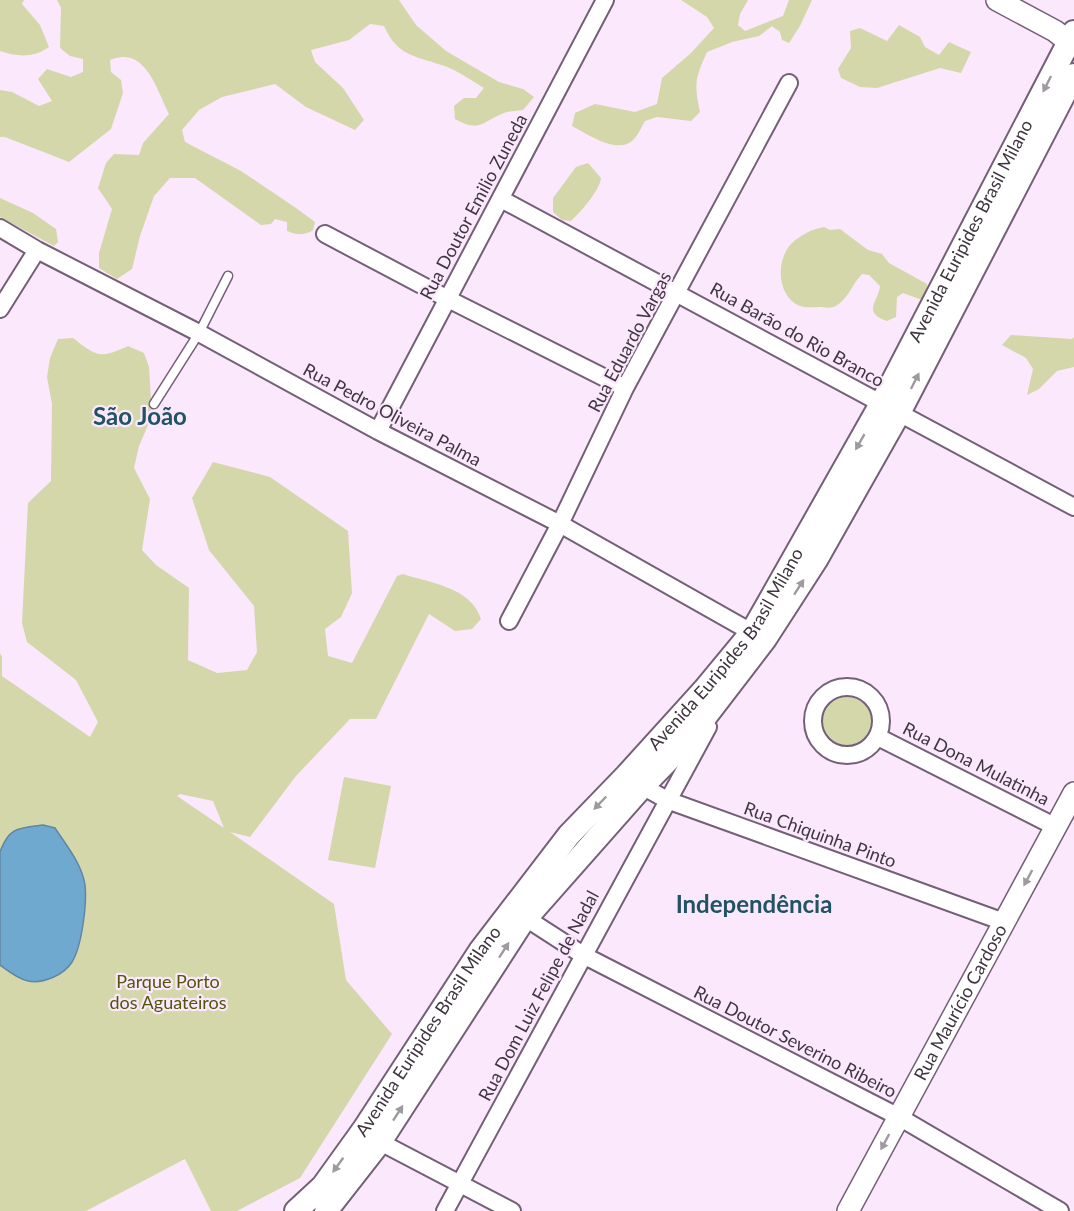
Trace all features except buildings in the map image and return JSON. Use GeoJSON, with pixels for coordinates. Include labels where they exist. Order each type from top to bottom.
{"type":"FeatureCollection","features":[{"type":"Feature","properties":{"kind":"main road","name":"Avenida Euripides Brasil Milano"},"geometry":{"type":"LineString","coordinates":[[984,228],[1070,36]]}},
{"type":"Feature","properties":{"kind":"main road","name":"Avenida Euripides Brasil Milano"},"geometry":{"type":"LineString","coordinates":[[679,734],[816,560],[890,408],[984,228],[1074,75]]}},
{"type":"Feature","properties":{"kind":"main road","name":"Avenida Euripides Brasil Milano"},"geometry":{"type":"LineString","coordinates":[[326,1211],[333,1205],[372,1135],[519,914],[634,781],[740,671],[758,636]]}},
{"type":"Feature","properties":{"kind":"main road","name":"Avenida Euripides Brasil Milano"},"geometry":{"type":"LineString","coordinates":[[296,1211],[372,1135]]}},
{"type":"Feature","properties":{"kind":"street","name":"Rua Doutor Emilio Zuneda"},"geometry":{"type":"LineString","coordinates":[[378,431],[605,0]]}},
{"type":"Feature","properties":{"kind":"street"},"geometry":{"type":"LineString","coordinates":[[997,0],[1070,36]]}},
{"type":"Feature","properties":{"kind":"street","name":"Rua Eduardo Vargas"},"geometry":{"type":"LineString","coordinates":[[509,621],[560,524],[625,388],[789,82]]}},
{"type":"Feature","properties":{"kind":"street","name":"Rua Barão do Rio Branco"},"geometry":{"type":"LineString","coordinates":[[501,200],[677,292],[1074,507]]}},
{"type":"Feature","properties":{"kind":"street","name":"Rua Pedro Oliveira Palma"},"geometry":{"type":"LineString","coordinates":[[0,228],[37,250],[199,333],[378,431],[560,524],[758,636]]}},
{"type":"Feature","properties":{"kind":"street"},"geometry":{"type":"LineString","coordinates":[[325,234],[625,388]]}},
{"type":"Feature","properties":{"kind":"street"},"geometry":{"type":"LineString","coordinates":[[0,309],[37,250]]}},
{"type":"Feature","properties":{"kind":"street","name":"Rua Dom Luiz Felipe de Nadal"},"geometry":{"type":"LineString","coordinates":[[446,1211],[667,800],[740,671]]}},
{"type":"Feature","properties":{"kind":"street","name":"Rua Dona Mulatinha"},"geometry":{"type":"LineString","coordinates":[[850,687],[861,690],[870,696],[881,715],[882,726],[878,737],[862,753],[851,756],[839,755],[828,750],[814,732],[814,710],[829,692],[850,687]]}},
{"type":"Feature","properties":{"kind":"street","name":"Rua Dom Luiz Felipe de Nadal"},"geometry":{"type":"LineString","coordinates":[[667,800],[679,734]]}},
{"type":"Feature","properties":{"kind":"street","name":"Rua Dona Mulatinha"},"geometry":{"type":"LineString","coordinates":[[878,737],[1056,827]]}},
{"type":"Feature","properties":{"kind":"street","name":"Rua Chiquinha Pinto"},"geometry":{"type":"LineString","coordinates":[[634,781],[667,800],[1004,922]]}},
{"type":"Feature","properties":{"kind":"street","name":"Rua Maurício Cardoso"},"geometry":{"type":"LineString","coordinates":[[848,1211],[1074,793]]}},
{"type":"Feature","properties":{"kind":"street","name":"Rua Doutor Severino Ribeiro"},"geometry":{"type":"LineString","coordinates":[[519,914],[583,955],[899,1117],[1060,1211]]}},
{"type":"Feature","properties":{"kind":"street"},"geometry":{"type":"LineString","coordinates":[[372,1135],[512,1211]]}},
{"type":"Feature","properties":{"kind":"lane"},"geometry":{"type":"LineString","coordinates":[[154,405],[199,333],[228,276]]}},
{"type":"Feature","properties":{"kind":"green space"},"geometry":{"type":"Polygon","coordinates":[[[0,0],[24,0],[22,4],[40,25],[49,47],[37,53],[25,55],[0,51],[0,0]]]}},
{"type":"Feature","properties":{"kind":"green space"},"geometry":{"type":"Polygon","coordinates":[[[57,0],[399,0],[416,25],[446,51],[499,82],[523,89],[534,97],[523,110],[504,113],[481,125],[470,125],[455,119],[454,106],[464,98],[476,98],[484,88],[452,69],[402,50],[384,26],[370,24],[349,40],[311,50],[315,62],[343,88],[364,120],[355,130],[306,107],[275,84],[222,97],[199,110],[182,130],[185,142],[241,171],[296,208],[315,222],[313,230],[303,234],[287,231],[287,222],[275,219],[271,224],[261,225],[195,178],[170,178],[154,196],[140,236],[132,269],[117,279],[99,268],[99,253],[112,209],[98,188],[106,163],[114,154],[139,155],[143,143],[169,114],[148,72],[132,58],[122,57],[110,60],[111,72],[121,80],[123,93],[111,129],[69,162],[0,137],[0,90],[12,92],[39,106],[52,101],[38,79],[47,69],[71,77],[83,72],[83,59],[70,56],[60,48],[61,8],[57,0]]]}},
{"type":"Feature","properties":{"kind":"green space"},"geometry":{"type":"Polygon","coordinates":[[[681,0],[748,0],[740,14],[738,25],[745,31],[783,16],[789,0],[812,0],[789,43],[782,40],[780,32],[772,26],[759,36],[732,42],[707,52],[697,81],[700,112],[691,121],[657,117],[645,121],[635,138],[621,145],[604,142],[572,126],[575,113],[595,104],[635,112],[657,104],[662,78],[691,53],[714,28],[707,17],[681,0]]]}},
{"type":"Feature","properties":{"kind":"green space"},"geometry":{"type":"Polygon","coordinates":[[[899,25],[920,37],[925,47],[939,55],[949,42],[971,52],[961,73],[940,68],[877,88],[860,87],[841,78],[838,69],[851,48],[850,31],[860,28],[887,41],[899,25]]]}},
{"type":"Feature","properties":{"kind":"green space"},"geometry":{"type":"Polygon","coordinates":[[[588,163],[601,178],[600,183],[589,201],[571,221],[562,220],[553,212],[553,198],[576,167],[588,163]]]}},
{"type":"Feature","properties":{"kind":"green space"},"geometry":{"type":"Polygon","coordinates":[[[0,198],[33,213],[56,229],[58,242],[54,246],[0,217],[0,198]]]}},
{"type":"Feature","properties":{"kind":"green space"},"geometry":{"type":"Polygon","coordinates":[[[824,227],[830,230],[840,229],[868,250],[882,254],[889,263],[927,284],[928,293],[922,300],[903,293],[897,297],[896,317],[887,321],[879,318],[873,310],[880,286],[869,275],[862,274],[844,299],[834,307],[804,307],[792,301],[783,287],[781,278],[783,259],[795,240],[824,227]]]}},
{"type":"Feature","properties":{"kind":"green space"},"geometry":{"type":"Polygon","coordinates":[[[1011,335],[1072,339],[1074,337],[1074,367],[1057,371],[1039,389],[1027,395],[1033,369],[1026,358],[1002,345],[1011,335]]]}},
{"type":"Feature","properties":{"kind":"green space","name":"Parque Porto dos Aguateiros"},"geometry":{"type":"Polygon","coordinates":[[[73,338],[99,354],[111,353],[128,346],[144,353],[149,367],[152,416],[139,446],[134,468],[150,499],[142,550],[156,565],[189,588],[188,660],[217,673],[247,670],[257,652],[254,606],[209,550],[192,498],[213,462],[270,477],[348,531],[352,593],[341,617],[325,629],[328,656],[352,663],[397,576],[403,574],[459,593],[476,608],[481,619],[472,629],[455,631],[429,614],[376,719],[350,719],[296,776],[250,837],[230,832],[334,904],[346,980],[392,1034],[300,1178],[237,1211],[211,1211],[185,1159],[86,1211],[0,1211],[0,653],[2,676],[90,737],[98,722],[76,680],[27,642],[22,623],[28,503],[51,481],[52,404],[47,377],[50,358],[58,339],[73,338]],[[180,794],[177,796],[224,828],[213,801],[180,794]]]}},
{"type":"Feature","properties":{"kind":"green space"},"geometry":{"type":"Polygon","coordinates":[[[847,697],[865,704],[872,722],[865,740],[847,747],[829,740],[822,722],[829,704],[847,697]]]}},
{"type":"Feature","properties":{"kind":"green space"},"geometry":{"type":"Polygon","coordinates":[[[344,777],[391,786],[375,868],[328,860],[344,777]]]}},
{"type":"Feature","properties":{"kind":"water"},"geometry":{"type":"Polygon","coordinates":[[[43,825],[55,828],[77,862],[85,885],[85,902],[81,935],[72,962],[59,975],[34,982],[13,974],[0,965],[0,852],[11,833],[21,828],[43,825]]]}},
{"type":"Feature","properties":{"kind":"district","name":"São João"},"geometry":{"type":"Point","coordinates":[140,417]}},
{"type":"Feature","properties":{"kind":"district","name":"Independência"},"geometry":{"type":"Point","coordinates":[754,905]}}]}
